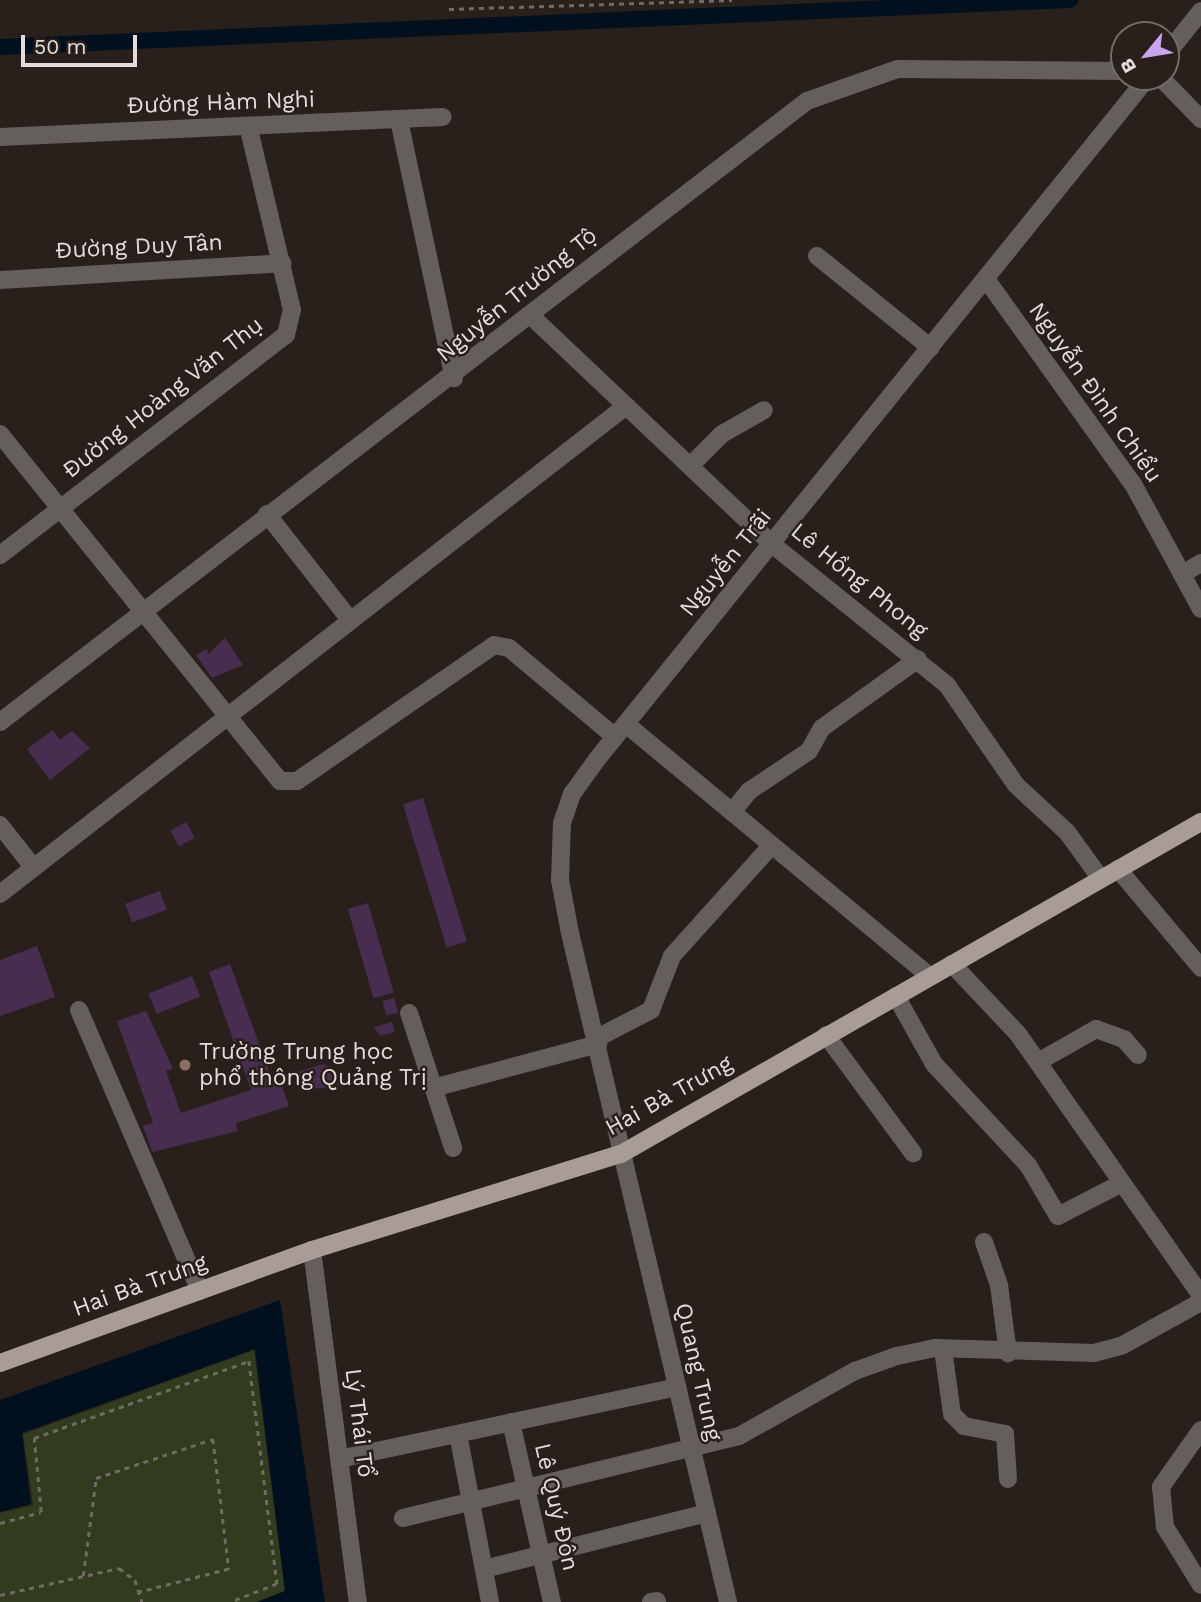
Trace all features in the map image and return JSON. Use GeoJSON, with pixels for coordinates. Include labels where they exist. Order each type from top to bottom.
{"type":"FeatureCollection","features":[{"type":"Feature","properties":{"kind":"main road","name":"Hai Bà Trưng"},"geometry":{"type":"LineString","coordinates":[[0,1363],[312,1250],[621,1153],[1201,822]]}},
{"type":"Feature","properties":{"kind":"street"},"geometry":{"type":"LineString","coordinates":[[1180,38],[1198,15]]}},
{"type":"Feature","properties":{"kind":"street","name":"Nguyễn Trường Tộ"},"geometry":{"type":"LineString","coordinates":[[0,722],[267,514],[454,378],[530,315],[807,101],[863,76],[898,69],[1110,71]]}},
{"type":"Feature","properties":{"kind":"street","name":"Nguyễn Trãi"},"geometry":{"type":"LineString","coordinates":[[621,1153],[570,933],[560,850],[572,794],[620,731],[1138,91]]}},
{"type":"Feature","properties":{"kind":"street"},"geometry":{"type":"LineString","coordinates":[[1174,91],[1201,119]]}},
{"type":"Feature","properties":{"kind":"street","name":"Đường Hàm Nghi"},"geometry":{"type":"LineString","coordinates":[[0,136],[443,117]]}},
{"type":"Feature","properties":{"kind":"street"},"geometry":{"type":"LineString","coordinates":[[399,120],[454,378]]}},
{"type":"Feature","properties":{"kind":"street","name":"Đường Hoàng Văn Thụ"},"geometry":{"type":"LineString","coordinates":[[0,555],[286,335],[292,310],[248,126]]}},
{"type":"Feature","properties":{"kind":"street"},"geometry":{"type":"LineString","coordinates":[[817,256],[931,348]]}},
{"type":"Feature","properties":{"kind":"street","name":"Đường Duy Tân"},"geometry":{"type":"LineString","coordinates":[[0,280],[282,263]]}},
{"type":"Feature","properties":{"kind":"street","name":"Nguyễn Đình Chiểu"},"geometry":{"type":"LineString","coordinates":[[986,279],[1133,484],[1201,610]]}},
{"type":"Feature","properties":{"kind":"street","name":"Lê Hồng Phong"},"geometry":{"type":"LineString","coordinates":[[530,315],[773,545],[947,685],[1016,785],[1067,832],[1101,879]]}},
{"type":"Feature","properties":{"kind":"street"},"geometry":{"type":"LineString","coordinates":[[0,894],[226,715],[626,406]]}},
{"type":"Feature","properties":{"kind":"street"},"geometry":{"type":"LineString","coordinates":[[690,466],[722,434],[764,410]]}},
{"type":"Feature","properties":{"kind":"street"},"geometry":{"type":"LineString","coordinates":[[0,434],[275,778],[291,783],[486,647],[501,645],[732,812],[930,976]]}},
{"type":"Feature","properties":{"kind":"street"},"geometry":{"type":"LineString","coordinates":[[267,514],[350,620]]}},
{"type":"Feature","properties":{"kind":"street"},"geometry":{"type":"LineString","coordinates":[[1182,574],[1201,564]]}},
{"type":"Feature","properties":{"kind":"street"},"geometry":{"type":"LineString","coordinates":[[732,812],[750,790],[809,751],[822,728],[918,659]]}},
{"type":"Feature","properties":{"kind":"street"},"geometry":{"type":"LineString","coordinates":[[0,825],[33,867]]}},
{"type":"Feature","properties":{"kind":"street"},"geometry":{"type":"LineString","coordinates":[[433,1088],[597,1041],[651,1010],[672,956],[772,845]]}},
{"type":"Feature","properties":{"kind":"street"},"geometry":{"type":"LineString","coordinates":[[1118,869],[1201,968]]}},
{"type":"Feature","properties":{"kind":"street"},"geometry":{"type":"LineString","coordinates":[[951,964],[1038,1062],[1201,1295]]}},
{"type":"Feature","properties":{"kind":"street"},"geometry":{"type":"LineString","coordinates":[[896,996],[934,1064],[1028,1164],[1058,1216],[1122,1182]]}},
{"type":"Feature","properties":{"kind":"street"},"geometry":{"type":"LineString","coordinates":[[79,1010],[200,1291]]}},
{"type":"Feature","properties":{"kind":"street"},"geometry":{"type":"LineString","coordinates":[[409,1013],[453,1148]]}},
{"type":"Feature","properties":{"kind":"street"},"geometry":{"type":"LineString","coordinates":[[1038,1062],[1096,1029],[1124,1039],[1138,1055]]}},
{"type":"Feature","properties":{"kind":"street"},"geometry":{"type":"LineString","coordinates":[[826,1035],[913,1153]]}},
{"type":"Feature","properties":{"kind":"street","name":"Quang Trung"},"geometry":{"type":"LineString","coordinates":[[621,1153],[728,1602]]}},
{"type":"Feature","properties":{"kind":"street"},"geometry":{"type":"LineString","coordinates":[[984,1242],[999,1285],[1008,1353]]}},
{"type":"Feature","properties":{"kind":"street","name":"Lý Thái Tổ"},"geometry":{"type":"LineString","coordinates":[[312,1250],[358,1602]]}},
{"type":"Feature","properties":{"kind":"street"},"geometry":{"type":"LineString","coordinates":[[402,1518],[739,1436],[855,1371],[943,1349],[1067,1356],[1123,1345],[1201,1302]]}},
{"type":"Feature","properties":{"kind":"street"},"geometry":{"type":"LineString","coordinates":[[943,1349],[952,1414],[964,1426],[1005,1434],[1009,1479]]}},
{"type":"Feature","properties":{"kind":"street"},"geometry":{"type":"LineString","coordinates":[[339,1459],[677,1387]]}},
{"type":"Feature","properties":{"kind":"street","name":"Lê Quý Đôn"},"geometry":{"type":"LineString","coordinates":[[511,1422],[552,1602]]}},
{"type":"Feature","properties":{"kind":"street"},"geometry":{"type":"LineString","coordinates":[[1201,1430],[1161,1487],[1165,1527],[1201,1586]]}},
{"type":"Feature","properties":{"kind":"street"},"geometry":{"type":"LineString","coordinates":[[458,1434],[490,1602]]}},
{"type":"Feature","properties":{"kind":"street"},"geometry":{"type":"LineString","coordinates":[[484,1569],[707,1513]]}},
{"type":"Feature","properties":{"kind":"path"},"geometry":{"type":"LineString","coordinates":[[449,9],[732,0]]}},
{"type":"Feature","properties":{"kind":"path"},"geometry":{"type":"LineString","coordinates":[[0,1522],[41,1513],[34,1438],[249,1361],[277,1584],[231,1602]]}},
{"type":"Feature","properties":{"kind":"path"},"geometry":{"type":"LineString","coordinates":[[83,1576],[96,1478],[213,1439],[229,1569],[140,1592]]}},
{"type":"Feature","properties":{"kind":"path"},"geometry":{"type":"LineString","coordinates":[[0,1595],[119,1568],[128,1571],[140,1592],[142,1602]]}},
{"type":"Feature","properties":{"kind":"green space"},"geometry":{"type":"Polygon","coordinates":[[[254,1350],[285,1591],[256,1602],[0,1602],[0,1513],[33,1505],[23,1434],[254,1350]]]}},
{"type":"Feature","properties":{"kind":"water"},"geometry":{"type":"Polygon","coordinates":[[[280,1300],[325,1602],[257,1602],[285,1591],[255,1349],[22,1433],[31,1504],[0,1512],[0,1400],[280,1300]]]}},
{"type":"Feature","properties":{"kind":"building"},"geometry":{"type":"Polygon","coordinates":[[[225,638],[243,665],[212,678],[196,655],[206,649],[209,654],[225,638]]]}},
{"type":"Feature","properties":{"kind":"building"},"geometry":{"type":"Polygon","coordinates":[[[53,730],[60,740],[72,731],[90,748],[50,780],[27,749],[53,730]]]}},
{"type":"Feature","properties":{"kind":"building"},"geometry":{"type":"Polygon","coordinates":[[[423,798],[467,941],[447,948],[403,804],[423,798]]]}},
{"type":"Feature","properties":{"kind":"building"},"geometry":{"type":"Polygon","coordinates":[[[186,822],[195,838],[179,846],[170,831],[186,822]]]}},
{"type":"Feature","properties":{"kind":"building"},"geometry":{"type":"Polygon","coordinates":[[[160,891],[167,910],[132,922],[125,904],[160,891]]]}},
{"type":"Feature","properties":{"kind":"building"},"geometry":{"type":"Polygon","coordinates":[[[368,903],[394,992],[373,998],[348,909],[368,903]]]}},
{"type":"Feature","properties":{"kind":"building"},"geometry":{"type":"Polygon","coordinates":[[[37,946],[55,997],[0,1016],[0,960],[37,946]]]}},
{"type":"Feature","properties":{"kind":"building"},"geometry":{"type":"Polygon","coordinates":[[[230,964],[273,1082],[280,1080],[289,1106],[236,1123],[238,1131],[152,1152],[143,1126],[153,1123],[117,1021],[146,1011],[173,1069],[166,1071],[181,1113],[251,1090],[209,972],[230,964]]]}},
{"type":"Feature","properties":{"kind":"building"},"geometry":{"type":"Polygon","coordinates":[[[192,976],[200,996],[157,1014],[148,994],[192,976]]]}},
{"type":"Feature","properties":{"kind":"building"},"geometry":{"type":"Polygon","coordinates":[[[394,998],[398,1012],[387,1016],[382,1001],[394,998]]]}},
{"type":"Feature","properties":{"kind":"building"},"geometry":{"type":"Polygon","coordinates":[[[392,1022],[395,1032],[380,1036],[374,1027],[392,1022]]]}},
{"type":"Feature","properties":{"kind":"building"},"geometry":{"type":"Polygon","coordinates":[[[324,1064],[338,1071],[342,1086],[301,1090],[296,1072],[324,1064]]]}},
{"type":"Feature","properties":{"kind":"waterway"},"geometry":{"type":"LineString","coordinates":[[0,47],[1070,0]]}},
{"type":"Feature","properties":{"kind":"place","name":"Trường Trung học phổ thông Quảng Trị"},"geometry":{"type":"Point","coordinates":[185,1065]}}]}
